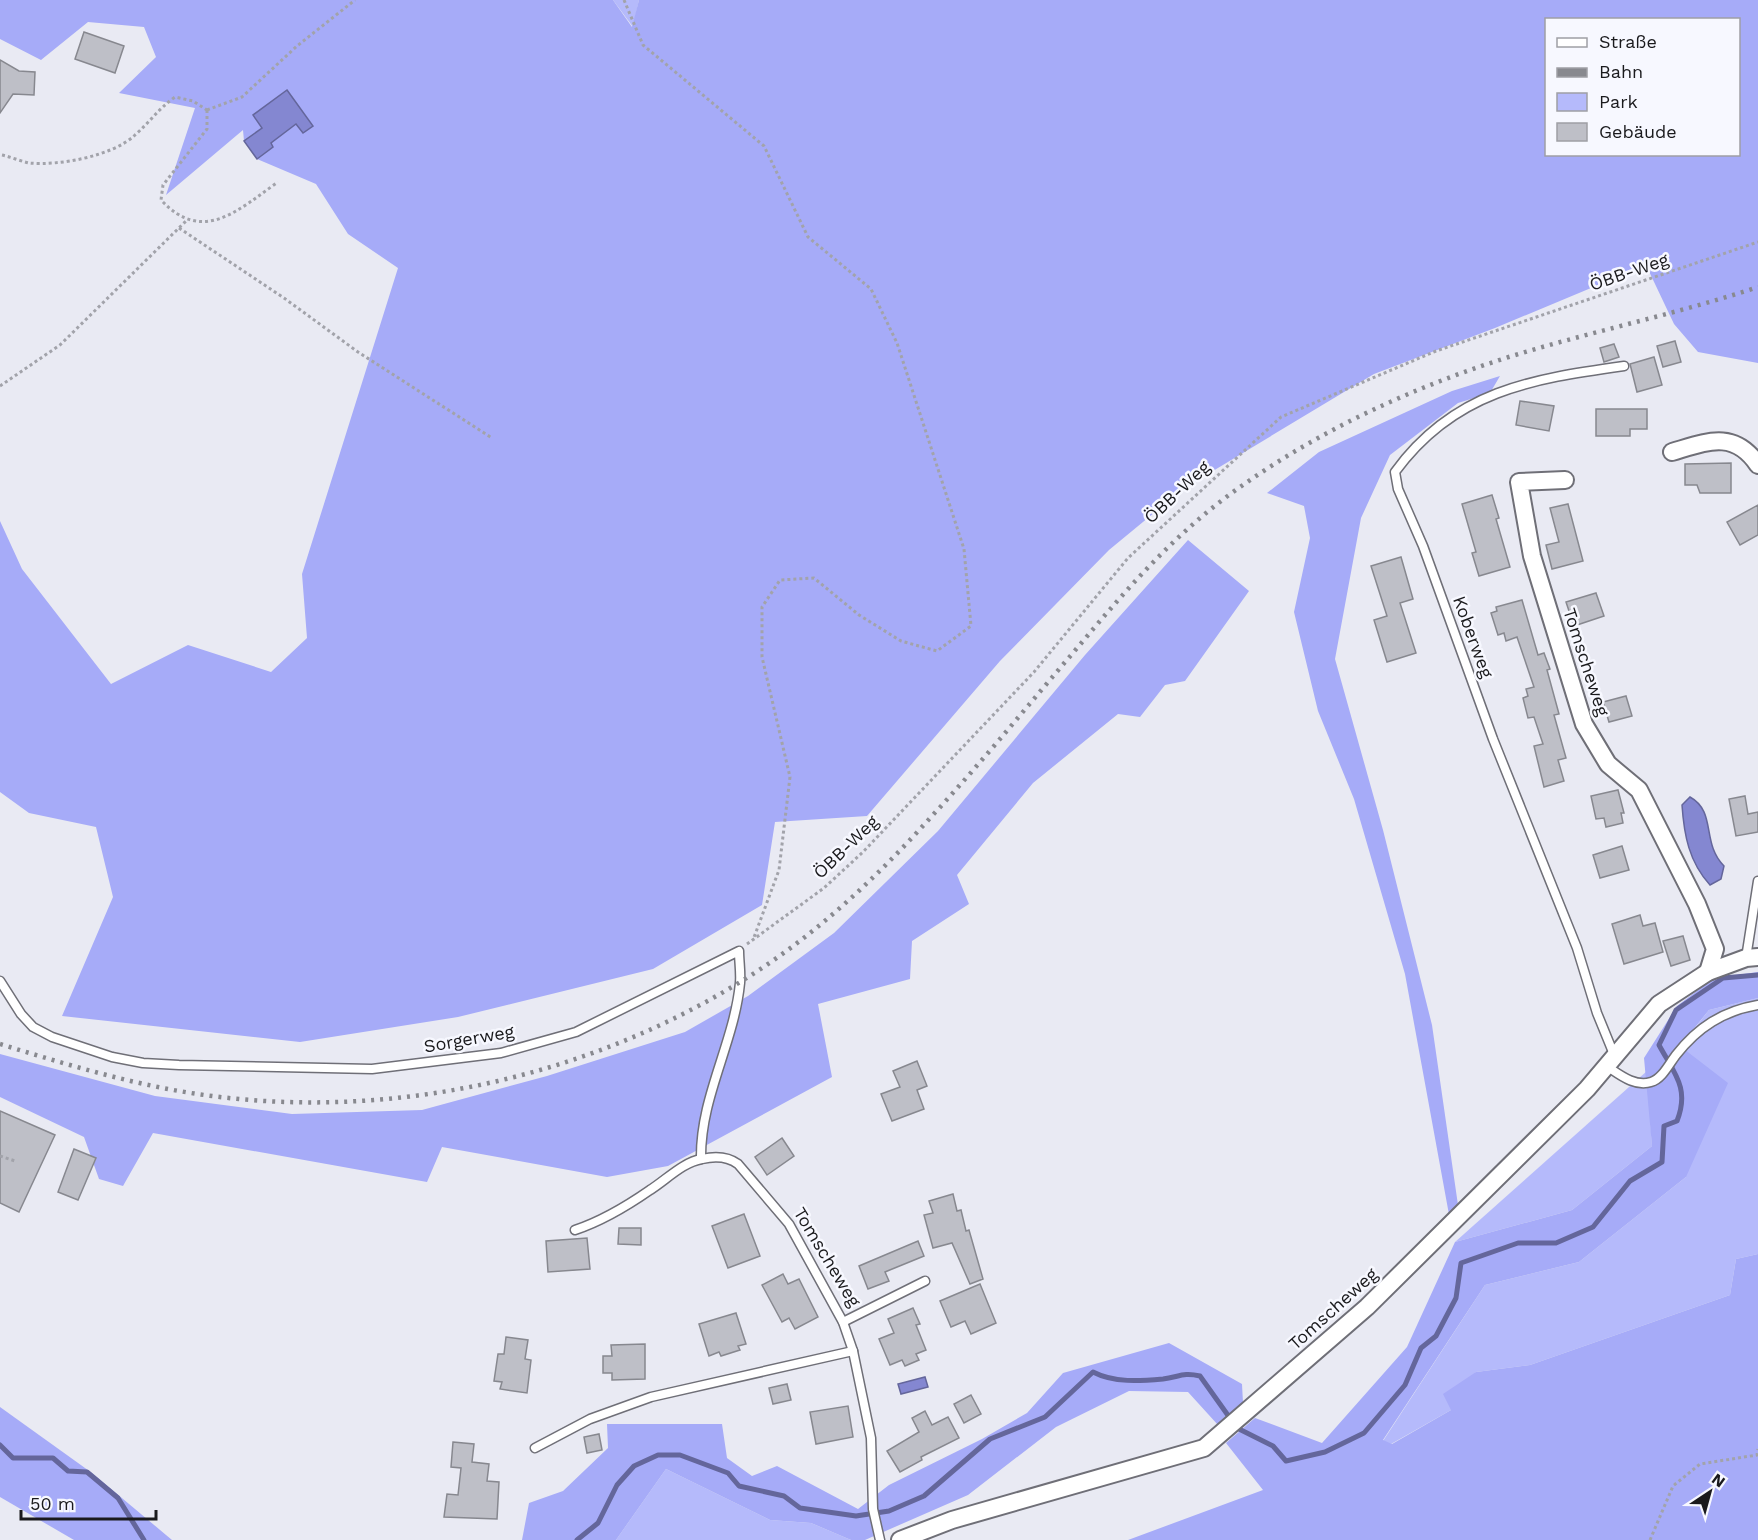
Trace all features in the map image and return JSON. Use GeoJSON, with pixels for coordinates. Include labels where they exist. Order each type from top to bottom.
{"type":"FeatureCollection","features":[{"type":"Feature","properties":{"kind":"street"},"geometry":{"type":"LineString","coordinates":[[1671,452],[1712,440],[1726,441],[1747,452],[1758,465]]}},
{"type":"Feature","properties":{"kind":"street","name":"Tomscheweg"},"geometry":{"type":"LineString","coordinates":[[1565,480],[1519,482],[1532,556],[1584,724],[1608,764],[1639,790],[1697,904],[1715,949],[1708,972]]}},
{"type":"Feature","properties":{"kind":"street","name":"Tomscheweg"},"geometry":{"type":"LineString","coordinates":[[900,1540],[952,1520],[1204,1448],[1367,1307],[1612,1063],[1659,1004],[1708,972],[1752,957]]}},
{"type":"Feature","properties":{"kind":"lane","name":"Koberweg"},"geometry":{"type":"LineString","coordinates":[[1612,1063],[1577,948],[1492,739],[1423,546],[1398,489],[1395,472],[1419,441],[1474,403],[1503,390],[1546,377],[1624,366]]}},
{"type":"Feature","properties":{"kind":"lane"},"geometry":{"type":"LineString","coordinates":[[1752,957],[1758,881]]}},
{"type":"Feature","properties":{"kind":"lane"},"geometry":{"type":"LineString","coordinates":[[701,1159],[701,1132],[734,1018],[740,982],[739,951]]}},
{"type":"Feature","properties":{"kind":"lane","name":"Sorgerweg"},"geometry":{"type":"LineString","coordinates":[[0,981],[21,1014],[33,1027],[52,1037],[112,1057],[143,1063],[179,1065],[372,1069],[501,1053],[576,1032],[739,951]]}},
{"type":"Feature","properties":{"kind":"lane"},"geometry":{"type":"LineString","coordinates":[[1612,1063],[1624,1078],[1643,1084],[1656,1080],[1705,1025],[1718,1017],[1758,1005]]}},
{"type":"Feature","properties":{"kind":"lane","name":"Tomscheweg"},"geometry":{"type":"LineString","coordinates":[[575,1230],[593,1224],[689,1164],[701,1159],[729,1157],[738,1164],[789,1224],[843,1322],[853,1352],[872,1438],[873,1509],[880,1540]]}},
{"type":"Feature","properties":{"kind":"lane"},"geometry":{"type":"LineString","coordinates":[[843,1322],[925,1281]]}},
{"type":"Feature","properties":{"kind":"lane"},"geometry":{"type":"LineString","coordinates":[[535,1448],[590,1419],[651,1398],[853,1352]]}},
{"type":"Feature","properties":{"kind":"path"},"geometry":{"type":"LineString","coordinates":[[207,110],[242,97],[297,46],[355,0]]}},
{"type":"Feature","properties":{"kind":"path"},"geometry":{"type":"LineString","coordinates":[[624,0],[643,45],[764,147],[808,237],[871,289],[897,343],[964,549],[971,626],[937,651],[901,641],[859,615],[814,578],[780,580],[762,607],[762,657],[790,777],[779,870],[753,940]]}},
{"type":"Feature","properties":{"kind":"path"},"geometry":{"type":"LineString","coordinates":[[2,155],[28,162],[65,162],[106,151],[134,136],[157,110],[175,96],[194,101],[207,110]]}},
{"type":"Feature","properties":{"kind":"path"},"geometry":{"type":"LineString","coordinates":[[207,110],[207,129],[163,185],[161,200],[175,215],[205,223],[237,210],[278,182]]}},
{"type":"Feature","properties":{"kind":"path"},"geometry":{"type":"LineString","coordinates":[[0,386],[60,345],[187,220]]}},
{"type":"Feature","properties":{"kind":"path"},"geometry":{"type":"LineString","coordinates":[[179,228],[284,298],[358,352],[492,438]]}},
{"type":"Feature","properties":{"kind":"path","name":"ÖBB-Weg"},"geometry":{"type":"LineString","coordinates":[[739,951],[824,888],[863,852],[1034,672],[1128,558],[1281,417],[1436,351],[1758,242]]}},
{"type":"Feature","properties":{"kind":"path"},"geometry":{"type":"LineString","coordinates":[[0,1156],[15,1161]]}},
{"type":"Feature","properties":{"kind":"path"},"geometry":{"type":"LineString","coordinates":[[1650,1540],[1673,1486],[1701,1464],[1757,1455],[1758,1449]]}},
{"type":"Feature","properties":{"kind":"green space"},"geometry":{"type":"Polygon","coordinates":[[[613,0],[639,0],[633,27],[613,0]]]}},
{"type":"Feature","properties":{"kind":"green space"},"geometry":{"type":"Polygon","coordinates":[[[1758,998],[1758,1254],[1736,1259],[1730,1295],[1530,1365],[1476,1372],[1451,1410],[1391,1444],[1383,1441],[1485,1285],[1579,1262],[1686,1177],[1680,1047],[1709,1010],[1758,998]]]}},
{"type":"Feature","properties":{"kind":"green space"},"geometry":{"type":"Polygon","coordinates":[[[1647,1071],[1652,1146],[1572,1210],[1455,1242],[1647,1071]]]}},
{"type":"Feature","properties":{"kind":"green space"},"geometry":{"type":"Polygon","coordinates":[[[666,1469],[770,1520],[811,1523],[851,1540],[616,1540],[666,1469]]]}},
{"type":"Feature","properties":{"kind":"shaded area"},"geometry":{"type":"Polygon","coordinates":[[[0,0],[613,0],[632,27],[639,0],[1758,0],[1758,363],[1698,352],[1674,324],[1646,265],[1495,328],[1374,374],[1183,489],[1109,550],[1000,661],[867,816],[775,822],[762,905],[653,969],[458,1017],[300,1042],[62,1016],[113,897],[96,827],[29,813],[0,792],[0,521],[22,569],[111,684],[188,645],[271,672],[307,638],[302,574],[398,268],[348,234],[316,184],[257,159],[244,141],[243,130],[166,195],[195,108],[119,93],[156,57],[144,27],[88,22],[41,60],[0,39],[0,0]]]}},
{"type":"Feature","properties":{"kind":"shaded area"},"geometry":{"type":"Polygon","coordinates":[[[287,90],[313,126],[303,133],[296,124],[271,143],[273,147],[257,159],[244,141],[262,128],[253,115],[287,90]]]}},
{"type":"Feature","properties":{"kind":"shaded area"},"geometry":{"type":"Polygon","coordinates":[[[1500,376],[1490,393],[1458,403],[1390,455],[1361,518],[1335,659],[1383,830],[1432,1025],[1459,1212],[1450,1220],[1405,974],[1354,799],[1318,711],[1294,612],[1310,538],[1304,506],[1267,493],[1319,452],[1452,391],[1500,376]]]}},
{"type":"Feature","properties":{"kind":"shaded area"},"geometry":{"type":"Polygon","coordinates":[[[1188,540],[1249,591],[1185,681],[1165,685],[1140,717],[1118,714],[1033,783],[957,875],[969,904],[912,941],[910,979],[818,1004],[832,1077],[668,1166],[607,1177],[442,1147],[427,1182],[153,1133],[123,1186],[99,1179],[84,1137],[0,1097],[0,1054],[155,1096],[292,1114],[422,1110],[547,1076],[685,1032],[748,996],[834,933],[938,831],[1085,655],[1188,540]]]}},
{"type":"Feature","properties":{"kind":"shaded area"},"geometry":{"type":"Polygon","coordinates":[[[1690,797],[1698,803],[1707,819],[1713,848],[1724,866],[1721,879],[1710,885],[1692,857],[1686,837],[1682,805],[1690,797]]]}},
{"type":"Feature","properties":{"kind":"shaded area"},"geometry":{"type":"Polygon","coordinates":[[[1758,972],[1758,998],[1709,1010],[1680,1046],[1728,1083],[1686,1177],[1579,1262],[1485,1285],[1383,1440],[1392,1444],[1451,1410],[1443,1394],[1476,1372],[1530,1365],[1730,1295],[1736,1259],[1758,1254],[1758,1540],[1128,1540],[1263,1490],[1226,1443],[1255,1418],[1322,1443],[1407,1347],[1455,1242],[1572,1210],[1652,1146],[1644,1058],[1677,1006],[1714,978],[1758,972]]]}},
{"type":"Feature","properties":{"kind":"shaded area"},"geometry":{"type":"Polygon","coordinates":[[[1169,1343],[1242,1384],[1243,1403],[1218,1425],[1188,1392],[1129,1391],[1056,1427],[968,1495],[865,1540],[851,1540],[811,1523],[770,1520],[666,1469],[616,1540],[522,1540],[529,1503],[563,1491],[608,1448],[607,1424],[722,1424],[727,1458],[752,1476],[777,1466],[858,1509],[889,1485],[982,1439],[1027,1413],[1063,1373],[1169,1343]]]}},
{"type":"Feature","properties":{"kind":"shaded area"},"geometry":{"type":"Polygon","coordinates":[[[925,1377],[928,1387],[901,1394],[898,1384],[925,1377]]]}},
{"type":"Feature","properties":{"kind":"shaded area"},"geometry":{"type":"Polygon","coordinates":[[[0,1407],[92,1473],[172,1540],[74,1540],[0,1497],[0,1407]]]}},
{"type":"Feature","properties":{"kind":"building"},"geometry":{"type":"Polygon","coordinates":[[[84,32],[124,46],[115,73],[75,59],[84,32]]]}},
{"type":"Feature","properties":{"kind":"building"},"geometry":{"type":"Polygon","coordinates":[[[0,60],[19,71],[35,72],[34,95],[13,94],[0,113],[0,60]]]}},
{"type":"Feature","properties":{"kind":"building"},"geometry":{"type":"Polygon","coordinates":[[[1675,341],[1681,362],[1663,367],[1657,346],[1675,341]]]}},
{"type":"Feature","properties":{"kind":"building"},"geometry":{"type":"Polygon","coordinates":[[[1614,344],[1619,357],[1604,362],[1600,348],[1614,344]]]}},
{"type":"Feature","properties":{"kind":"building"},"geometry":{"type":"Polygon","coordinates":[[[1654,357],[1662,385],[1637,392],[1630,364],[1654,357]]]}},
{"type":"Feature","properties":{"kind":"building"},"geometry":{"type":"Polygon","coordinates":[[[1520,401],[1554,406],[1549,431],[1516,425],[1520,401]]]}},
{"type":"Feature","properties":{"kind":"building"},"geometry":{"type":"Polygon","coordinates":[[[1596,409],[1647,409],[1647,429],[1630,429],[1630,436],[1596,436],[1596,409]]]}},
{"type":"Feature","properties":{"kind":"building"},"geometry":{"type":"Polygon","coordinates":[[[1731,463],[1731,493],[1700,493],[1697,485],[1685,485],[1685,464],[1731,463]]]}},
{"type":"Feature","properties":{"kind":"building"},"geometry":{"type":"Polygon","coordinates":[[[1492,495],[1499,518],[1496,519],[1510,567],[1479,576],[1472,553],[1476,552],[1462,504],[1492,495]]]}},
{"type":"Feature","properties":{"kind":"building"},"geometry":{"type":"Polygon","coordinates":[[[1568,504],[1583,561],[1552,569],[1546,545],[1559,542],[1550,508],[1568,504]]]}},
{"type":"Feature","properties":{"kind":"building"},"geometry":{"type":"Polygon","coordinates":[[[1758,505],[1758,535],[1740,545],[1727,522],[1758,505]]]}},
{"type":"Feature","properties":{"kind":"building"},"geometry":{"type":"Polygon","coordinates":[[[1401,557],[1413,599],[1400,603],[1416,653],[1387,662],[1374,620],[1387,616],[1371,566],[1401,557]]]}},
{"type":"Feature","properties":{"kind":"building"},"geometry":{"type":"Polygon","coordinates":[[[1596,593],[1604,616],[1574,626],[1566,602],[1596,593]]]}},
{"type":"Feature","properties":{"kind":"building"},"geometry":{"type":"Polygon","coordinates":[[[1522,600],[1538,655],[1544,653],[1550,669],[1547,670],[1559,714],[1554,715],[1566,758],[1558,760],[1564,781],[1544,787],[1534,746],[1543,744],[1534,717],[1528,718],[1523,698],[1528,696],[1526,689],[1534,687],[1517,637],[1506,641],[1504,633],[1498,635],[1491,613],[1497,611],[1496,607],[1522,600]]]}},
{"type":"Feature","properties":{"kind":"building"},"geometry":{"type":"Polygon","coordinates":[[[1626,696],[1632,716],[1609,722],[1603,702],[1626,696]]]}},
{"type":"Feature","properties":{"kind":"building"},"geometry":{"type":"Polygon","coordinates":[[[1618,790],[1624,813],[1621,813],[1623,823],[1606,827],[1604,818],[1596,819],[1591,796],[1618,790]]]}},
{"type":"Feature","properties":{"kind":"building"},"geometry":{"type":"Polygon","coordinates":[[[1745,796],[1748,814],[1758,812],[1758,832],[1736,836],[1729,799],[1745,796]]]}},
{"type":"Feature","properties":{"kind":"building"},"geometry":{"type":"Polygon","coordinates":[[[1622,846],[1629,870],[1600,878],[1593,855],[1622,846]]]}},
{"type":"Feature","properties":{"kind":"building"},"geometry":{"type":"Polygon","coordinates":[[[1640,915],[1643,926],[1655,923],[1663,952],[1624,964],[1612,924],[1640,915]]]}},
{"type":"Feature","properties":{"kind":"building"},"geometry":{"type":"Polygon","coordinates":[[[1683,936],[1690,960],[1671,966],[1663,941],[1683,936]]]}},
{"type":"Feature","properties":{"kind":"building"},"geometry":{"type":"Polygon","coordinates":[[[917,1061],[927,1086],[917,1090],[924,1109],[892,1121],[881,1094],[900,1087],[893,1071],[917,1061]]]}},
{"type":"Feature","properties":{"kind":"building"},"geometry":{"type":"Polygon","coordinates":[[[0,1111],[55,1135],[19,1212],[0,1203],[0,1111]]]}},
{"type":"Feature","properties":{"kind":"building"},"geometry":{"type":"Polygon","coordinates":[[[782,1138],[794,1156],[767,1175],[755,1157],[782,1138]]]}},
{"type":"Feature","properties":{"kind":"building"},"geometry":{"type":"Polygon","coordinates":[[[74,1149],[96,1158],[78,1200],[58,1192],[74,1149]]]}},
{"type":"Feature","properties":{"kind":"building"},"geometry":{"type":"Polygon","coordinates":[[[953,1194],[957,1211],[961,1210],[966,1231],[969,1230],[983,1279],[970,1284],[952,1243],[933,1248],[924,1215],[933,1213],[929,1201],[953,1194]]]}},
{"type":"Feature","properties":{"kind":"building"},"geometry":{"type":"Polygon","coordinates":[[[744,1214],[760,1256],[728,1268],[712,1226],[744,1214]]]}},
{"type":"Feature","properties":{"kind":"building"},"geometry":{"type":"Polygon","coordinates":[[[619,1228],[641,1228],[641,1245],[618,1244],[619,1228]]]}},
{"type":"Feature","properties":{"kind":"building"},"geometry":{"type":"Polygon","coordinates":[[[587,1238],[590,1269],[548,1272],[546,1241],[587,1238]]]}},
{"type":"Feature","properties":{"kind":"building"},"geometry":{"type":"Polygon","coordinates":[[[918,1241],[924,1256],[885,1272],[889,1281],[868,1289],[859,1266],[918,1241]]]}},
{"type":"Feature","properties":{"kind":"building"},"geometry":{"type":"Polygon","coordinates":[[[783,1274],[788,1284],[799,1279],[818,1317],[795,1329],[789,1318],[782,1322],[762,1285],[783,1274]]]}},
{"type":"Feature","properties":{"kind":"building"},"geometry":{"type":"Polygon","coordinates":[[[980,1284],[996,1323],[971,1334],[965,1321],[951,1327],[940,1301],[980,1284]]]}},
{"type":"Feature","properties":{"kind":"building"},"geometry":{"type":"Polygon","coordinates":[[[913,1308],[920,1324],[916,1325],[926,1350],[916,1354],[919,1360],[905,1366],[902,1360],[890,1365],[879,1339],[894,1333],[888,1319],[913,1308]]]}},
{"type":"Feature","properties":{"kind":"building"},"geometry":{"type":"Polygon","coordinates":[[[736,1313],[746,1344],[738,1346],[740,1350],[721,1356],[719,1352],[709,1356],[699,1324],[736,1313]]]}},
{"type":"Feature","properties":{"kind":"building"},"geometry":{"type":"Polygon","coordinates":[[[506,1337],[528,1340],[525,1359],[531,1360],[527,1393],[500,1389],[502,1382],[494,1381],[498,1354],[504,1354],[506,1337]]]}},
{"type":"Feature","properties":{"kind":"building"},"geometry":{"type":"Polygon","coordinates":[[[645,1344],[645,1379],[612,1380],[612,1373],[603,1373],[603,1356],[612,1356],[611,1345],[645,1344]]]}},
{"type":"Feature","properties":{"kind":"building"},"geometry":{"type":"Polygon","coordinates":[[[787,1384],[791,1400],[773,1404],[769,1388],[787,1384]]]}},
{"type":"Feature","properties":{"kind":"building"},"geometry":{"type":"Polygon","coordinates":[[[971,1395],[981,1414],[964,1423],[954,1404],[971,1395]]]}},
{"type":"Feature","properties":{"kind":"building"},"geometry":{"type":"Polygon","coordinates":[[[848,1406],[853,1437],[816,1444],[810,1412],[848,1406]]]}},
{"type":"Feature","properties":{"kind":"building"},"geometry":{"type":"Polygon","coordinates":[[[925,1411],[932,1425],[948,1417],[959,1438],[921,1457],[922,1460],[900,1472],[887,1451],[919,1432],[912,1418],[925,1411]]]}},
{"type":"Feature","properties":{"kind":"building"},"geometry":{"type":"Polygon","coordinates":[[[599,1434],[602,1450],[587,1453],[584,1437],[599,1434]]]}},
{"type":"Feature","properties":{"kind":"building"},"geometry":{"type":"Polygon","coordinates":[[[453,1442],[474,1444],[472,1462],[489,1464],[487,1481],[499,1482],[497,1519],[444,1517],[447,1494],[458,1495],[461,1468],[451,1467],[453,1442]]]}},
{"type":"Feature","properties":{"kind":"waterway"},"geometry":{"type":"LineString","coordinates":[[577,1540],[598,1523],[617,1485],[634,1466],[658,1455],[680,1455],[728,1473],[739,1486],[784,1496],[800,1508],[856,1516],[889,1511],[924,1496],[990,1439],[1045,1417],[1093,1372],[1101,1376],[1127,1380],[1163,1379],[1185,1375],[1200,1376],[1237,1428],[1273,1446],[1286,1461],[1325,1452],[1364,1433],[1405,1385],[1421,1348],[1436,1336],[1456,1298],[1461,1263],[1518,1243],[1556,1243],[1593,1227],[1630,1181],[1662,1162],[1664,1126],[1677,1121],[1682,1099],[1675,1073],[1659,1045],[1676,1010],[1723,978],[1758,975]]}},
{"type":"Feature","properties":{"kind":"waterway"},"geometry":{"type":"LineString","coordinates":[[0,1445],[13,1458],[53,1458],[68,1471],[87,1472],[118,1498],[144,1540]]}},
{"type":"Feature","properties":{"kind":"railway"},"geometry":{"type":"LineString","coordinates":[[0,1044],[62,1063],[168,1089],[244,1099],[320,1102],[397,1098],[473,1086],[548,1068],[620,1042],[690,1010],[756,972],[804,938],[849,900],[891,860],[950,796],[1149,566],[1187,529],[1262,472],[1329,432],[1400,397],[1437,382],[1512,356],[1697,306],[1758,287]]}}]}
